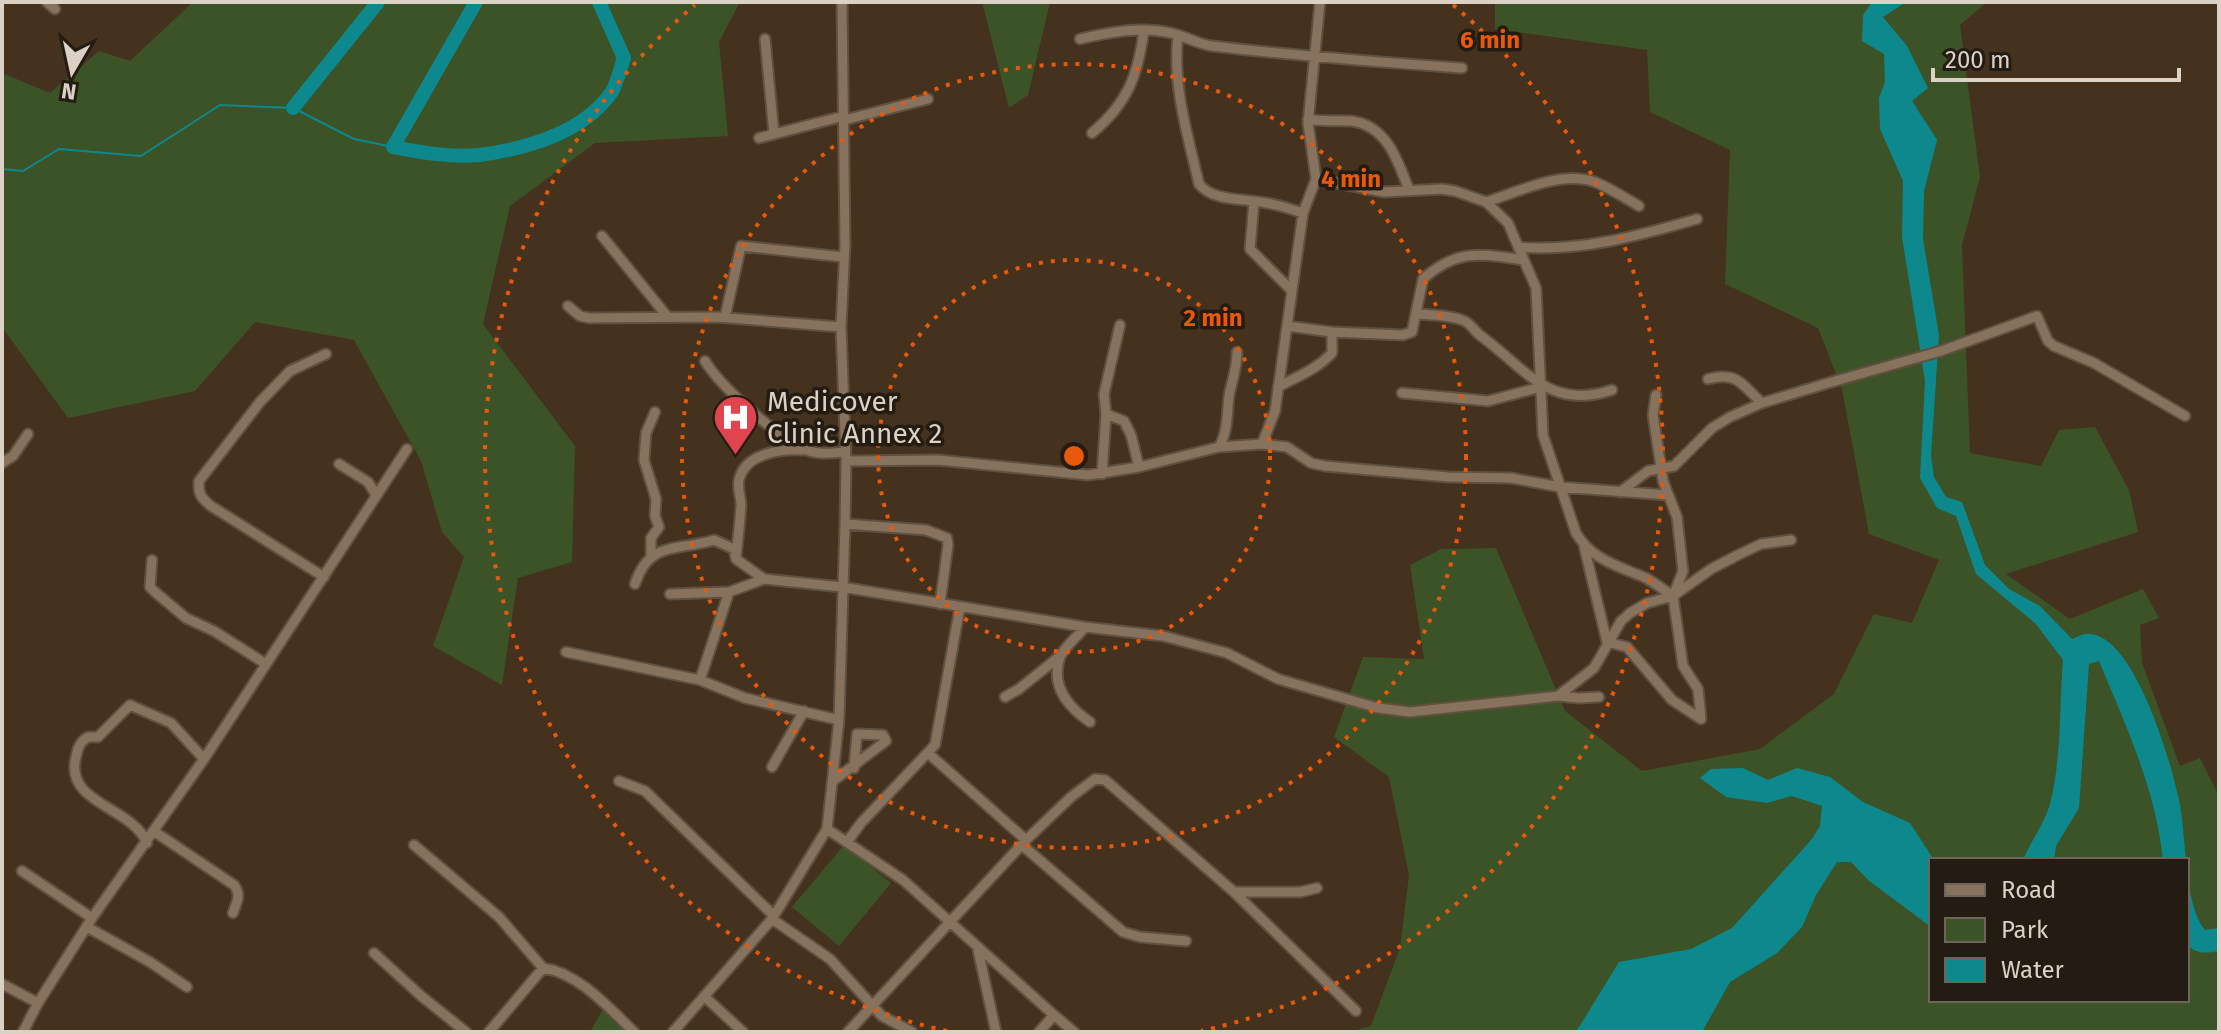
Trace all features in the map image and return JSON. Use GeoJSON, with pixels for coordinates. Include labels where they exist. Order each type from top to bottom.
{"type":"FeatureCollection","features":[{"type":"Feature","properties":{"kind":"street"},"geometry":{"type":"LineString","coordinates":[[673,1032],[786,900],[827,829],[839,720],[845,524],[841,327],[842,2]]}},
{"type":"Feature","properties":{"kind":"street"},"geometry":{"type":"LineString","coordinates":[[1262,444],[1275,411],[1303,213],[1316,179],[1308,119],[1320,2]]}},
{"type":"Feature","properties":{"kind":"street"},"geometry":{"type":"LineString","coordinates":[[1080,39],[1114,31],[1144,30],[1178,35],[1210,46],[1462,68]]}},
{"type":"Feature","properties":{"kind":"street"},"geometry":{"type":"LineString","coordinates":[[1092,133],[1112,117],[1131,87],[1144,30]]}},
{"type":"Feature","properties":{"kind":"street"},"geometry":{"type":"LineString","coordinates":[[1178,35],[1176,63],[1180,98],[1199,184],[1204,191],[1216,195],[1303,213]]}},
{"type":"Feature","properties":{"kind":"street"},"geometry":{"type":"LineString","coordinates":[[765,39],[774,134]]}},
{"type":"Feature","properties":{"kind":"street"},"geometry":{"type":"LineString","coordinates":[[759,138],[928,99]]}},
{"type":"Feature","properties":{"kind":"street"},"geometry":{"type":"LineString","coordinates":[[1308,119],[1353,121],[1371,128],[1384,138],[1393,151],[1409,190]]}},
{"type":"Feature","properties":{"kind":"street"},"geometry":{"type":"LineString","coordinates":[[1316,179],[1384,192],[1442,189],[1486,202],[1508,223],[1536,288],[1543,435],[1576,533],[1584,546],[1607,642]]}},
{"type":"Feature","properties":{"kind":"street"},"geometry":{"type":"LineString","coordinates":[[1486,202],[1560,179],[1580,179],[1595,182],[1639,206]]}},
{"type":"Feature","properties":{"kind":"street"},"geometry":{"type":"LineString","coordinates":[[1254,201],[1250,249],[1291,290]]}},
{"type":"Feature","properties":{"kind":"street"},"geometry":{"type":"LineString","coordinates":[[1518,247],[1542,249],[1600,244],[1697,219]]}},
{"type":"Feature","properties":{"kind":"street"},"geometry":{"type":"LineString","coordinates":[[602,236],[667,316]]}},
{"type":"Feature","properties":{"kind":"street"},"geometry":{"type":"LineString","coordinates":[[725,317],[741,246],[843,257]]}},
{"type":"Feature","properties":{"kind":"street"},"geometry":{"type":"LineString","coordinates":[[1287,326],[1332,332],[1403,335],[1412,332],[1423,279],[1449,259],[1478,254],[1524,260]]}},
{"type":"Feature","properties":{"kind":"street"},"geometry":{"type":"LineString","coordinates":[[568,306],[580,316],[589,318],[725,317],[841,327]]}},
{"type":"Feature","properties":{"kind":"street"},"geometry":{"type":"LineString","coordinates":[[1418,314],[1450,317],[1469,323],[1541,387],[1569,394],[1612,390]]}},
{"type":"Feature","properties":{"kind":"street"},"geometry":{"type":"LineString","coordinates":[[1620,492],[1648,471],[1674,466],[1712,428],[1762,403],[1941,351],[2037,316],[2048,341],[2054,346],[2094,363],[2185,416]]}},
{"type":"Feature","properties":{"kind":"street"},"geometry":{"type":"LineString","coordinates":[[1102,474],[1106,414],[1104,394],[1120,325]]}},
{"type":"Feature","properties":{"kind":"street"},"geometry":{"type":"LineString","coordinates":[[1278,387],[1311,371],[1332,353],[1332,332]]}},
{"type":"Feature","properties":{"kind":"street"},"geometry":{"type":"LineString","coordinates":[[1219,447],[1224,440],[1230,392],[1237,373],[1237,352]]}},
{"type":"Feature","properties":{"kind":"street"},"geometry":{"type":"LineString","coordinates":[[324,577],[211,506],[198,491],[199,481],[260,402],[290,371],[326,354]]}},
{"type":"Feature","properties":{"kind":"street"},"geometry":{"type":"LineString","coordinates":[[705,361],[716,378],[754,413],[805,450]]}},
{"type":"Feature","properties":{"kind":"street"},"geometry":{"type":"LineString","coordinates":[[1708,379],[1721,376],[1737,378],[1762,403]]}},
{"type":"Feature","properties":{"kind":"street"},"geometry":{"type":"LineString","coordinates":[[1402,393],[1488,401],[1541,387]]}},
{"type":"Feature","properties":{"kind":"street"},"geometry":{"type":"LineString","coordinates":[[1607,642],[1627,647],[1672,700],[1701,719],[1698,689],[1683,666],[1673,596],[1683,571],[1677,517],[1663,481],[1664,469],[1653,415],[1656,395]]}},
{"type":"Feature","properties":{"kind":"street"},"geometry":{"type":"LineString","coordinates":[[635,584],[651,555],[651,538],[659,527],[655,516],[656,499],[644,460],[646,433],[655,412]]}},
{"type":"Feature","properties":{"kind":"street"},"geometry":{"type":"LineString","coordinates":[[1106,414],[1124,421],[1139,467]]}},
{"type":"Feature","properties":{"kind":"street"},"geometry":{"type":"LineString","coordinates":[[2,463],[13,456],[28,434]]}},
{"type":"Feature","properties":{"kind":"street"},"geometry":{"type":"LineString","coordinates":[[736,559],[740,475],[753,460],[776,451],[805,450],[845,457],[938,460],[1035,471],[1102,474],[1219,447],[1262,444],[1287,447],[1311,463],[1325,466],[1448,477],[1511,478],[1560,487],[1668,495]]}},
{"type":"Feature","properties":{"kind":"street"},"geometry":{"type":"LineString","coordinates":[[23,1032],[89,922],[155,832],[324,577],[375,493],[407,449]]}},
{"type":"Feature","properties":{"kind":"street"},"geometry":{"type":"LineString","coordinates":[[339,464],[368,482],[375,493]]}},
{"type":"Feature","properties":{"kind":"street"},"geometry":{"type":"LineString","coordinates":[[845,524],[926,530],[947,538],[940,604]]}},
{"type":"Feature","properties":{"kind":"street"},"geometry":{"type":"LineString","coordinates":[[651,555],[668,548],[714,540],[734,549],[736,559],[764,579]]}},
{"type":"Feature","properties":{"kind":"street"},"geometry":{"type":"LineString","coordinates":[[1558,696],[1594,668],[1607,642],[1630,613],[1647,603],[1673,596],[1711,569],[1761,544],[1791,540]]}},
{"type":"Feature","properties":{"kind":"street"},"geometry":{"type":"LineString","coordinates":[[1584,546],[1610,564],[1649,580],[1673,596]]}},
{"type":"Feature","properties":{"kind":"street"},"geometry":{"type":"LineString","coordinates":[[152,560],[150,587],[155,592],[186,618],[214,631],[266,664]]}},
{"type":"Feature","properties":{"kind":"street"},"geometry":{"type":"LineString","coordinates":[[670,594],[729,592],[764,579],[842,587],[1085,627],[1163,636],[1249,662],[1278,679],[1394,712],[1558,696],[1599,697]]}},
{"type":"Feature","properties":{"kind":"street"},"geometry":{"type":"LineString","coordinates":[[700,680],[729,592]]}},
{"type":"Feature","properties":{"kind":"street"},"geometry":{"type":"LineString","coordinates":[[847,842],[935,745],[960,607]]}},
{"type":"Feature","properties":{"kind":"street"},"geometry":{"type":"LineString","coordinates":[[1005,697],[1060,656],[1085,627]]}},
{"type":"Feature","properties":{"kind":"street"},"geometry":{"type":"LineString","coordinates":[[566,652],[700,680],[745,698],[839,720]]}},
{"type":"Feature","properties":{"kind":"street"},"geometry":{"type":"LineString","coordinates":[[1060,656],[1060,690],[1074,712],[1090,722]]}},
{"type":"Feature","properties":{"kind":"street"},"geometry":{"type":"LineString","coordinates":[[147,843],[134,822],[95,800],[75,778],[74,764],[79,745],[88,737],[98,737],[130,705],[171,723],[204,759]]}},
{"type":"Feature","properties":{"kind":"street"},"geometry":{"type":"LineString","coordinates":[[772,767],[804,711]]}},
{"type":"Feature","properties":{"kind":"street"},"geometry":{"type":"LineString","coordinates":[[928,753],[1123,932],[1140,937],[1186,941]]}},
{"type":"Feature","properties":{"kind":"street"},"geometry":{"type":"LineString","coordinates":[[833,781],[854,768]]}},
{"type":"Feature","properties":{"kind":"street"},"geometry":{"type":"LineString","coordinates":[[848,1032],[1024,843],[1087,782],[1101,779],[1234,892],[1356,1011]]}},
{"type":"Feature","properties":{"kind":"street"},"geometry":{"type":"LineString","coordinates":[[619,781],[645,791],[772,917],[830,959],[872,1008],[912,1032]]}},
{"type":"Feature","properties":{"kind":"street"},"geometry":{"type":"LineString","coordinates":[[827,829],[903,880],[1074,1032]]}},
{"type":"Feature","properties":{"kind":"street"},"geometry":{"type":"LineString","coordinates":[[155,832],[234,885],[238,898],[233,913]]}},
{"type":"Feature","properties":{"kind":"street"},"geometry":{"type":"LineString","coordinates":[[414,845],[499,917],[543,968],[570,977],[634,1032]]}},
{"type":"Feature","properties":{"kind":"street"},"geometry":{"type":"LineString","coordinates":[[22,871],[89,922],[187,987]]}},
{"type":"Feature","properties":{"kind":"street"},"geometry":{"type":"LineString","coordinates":[[1234,892],[1300,892],[1317,888]]}},
{"type":"Feature","properties":{"kind":"street"},"geometry":{"type":"LineString","coordinates":[[977,948],[996,1032]]}},
{"type":"Feature","properties":{"kind":"street"},"geometry":{"type":"LineString","coordinates":[[374,953],[466,1032]]}},
{"type":"Feature","properties":{"kind":"street"},"geometry":{"type":"LineString","coordinates":[[985,984],[998,967]]}},
{"type":"Feature","properties":{"kind":"street"},"geometry":{"type":"LineString","coordinates":[[489,1032],[543,968]]}},
{"type":"Feature","properties":{"kind":"street"},"geometry":{"type":"LineString","coordinates":[[2,984],[38,1003]]}},
{"type":"Feature","properties":{"kind":"street"},"geometry":{"type":"LineString","coordinates":[[704,996],[743,1032]]}},
{"type":"Feature","properties":{"kind":"street"},"geometry":{"type":"LineString","coordinates":[[1039,1032],[1054,1015]]}},
{"type":"Feature","properties":{"kind":"green space"},"geometry":{"type":"Polygon","coordinates":[[[193,2],[740,2],[719,42],[728,136],[595,143],[510,206],[483,324],[575,446],[572,562],[518,578],[502,685],[433,646],[464,557],[442,532],[421,461],[354,340],[255,322],[195,391],[68,418],[2,327],[2,73],[50,93],[99,51],[130,61],[193,2]]]}},
{"type":"Feature","properties":{"kind":"green space"},"geometry":{"type":"Polygon","coordinates":[[[982,2],[1050,2],[1028,95],[1009,108],[982,2]]]}},
{"type":"Feature","properties":{"kind":"green space"},"geometry":{"type":"Polygon","coordinates":[[[1495,2],[1987,2],[1960,25],[1980,177],[1962,245],[1970,453],[2041,466],[2059,430],[2095,427],[2129,490],[2138,532],[2006,574],[2070,619],[2143,589],[2159,618],[2140,625],[2142,663],[2180,766],[2200,758],[2219,796],[2219,1032],[1349,1032],[1371,1026],[1400,948],[1409,875],[1389,777],[1334,737],[1363,657],[1424,659],[1410,565],[1441,549],[1496,548],[1565,711],[1642,771],[1760,749],[1834,694],[1874,614],[1912,623],[1939,560],[1869,534],[1842,389],[1818,328],[1725,284],[1730,150],[1650,112],[1647,50],[1495,29],[1495,2]]]}},
{"type":"Feature","properties":{"kind":"green space"},"geometry":{"type":"Polygon","coordinates":[[[844,845],[891,883],[839,946],[792,907],[844,845]]]}},
{"type":"Feature","properties":{"kind":"green space"},"geometry":{"type":"Polygon","coordinates":[[[603,1009],[630,1032],[590,1032],[603,1009]]]}},
{"type":"Feature","properties":{"kind":"water"},"geometry":{"type":"Polygon","coordinates":[[[1872,2],[1906,2],[1883,17],[1907,46],[1928,88],[1912,101],[1937,140],[1924,191],[1923,239],[1939,335],[1931,455],[1934,477],[1946,497],[1962,502],[1985,565],[2009,589],[2040,606],[2072,639],[2090,634],[2106,640],[2122,656],[2148,704],[2168,758],[2182,815],[2186,858],[2163,858],[2147,783],[2099,661],[2089,664],[2079,808],[2056,846],[2054,858],[2024,858],[2050,804],[2054,786],[2063,660],[2036,624],[1976,574],[1956,516],[1937,508],[1920,478],[1925,381],[1902,237],[1903,181],[1880,129],[1879,98],[1885,82],[1884,54],[1862,41],[1863,15],[1872,2]]]}},
{"type":"Feature","properties":{"kind":"water"},"geometry":{"type":"Polygon","coordinates":[[[1743,768],[1768,780],[1797,768],[1830,777],[1863,802],[1910,823],[1933,858],[1929,858],[1929,926],[1868,880],[1851,862],[1837,862],[1816,895],[1802,927],[1777,953],[1730,982],[1702,1032],[1576,1032],[1619,962],[1691,949],[1732,928],[1812,839],[1820,826],[1822,806],[1792,796],[1767,803],[1726,797],[1700,778],[1711,769],[1743,768]]]}},
{"type":"Feature","properties":{"kind":"water"},"geometry":{"type":"Polygon","coordinates":[[[2189,886],[2198,918],[2205,930],[2219,928],[2219,951],[2206,953],[2190,948],[2189,886]]]}},
{"type":"Feature","properties":{"kind":"waterway"},"geometry":{"type":"LineString","coordinates":[[293,108],[378,2]]}},
{"type":"Feature","properties":{"kind":"waterway"},"geometry":{"type":"LineString","coordinates":[[476,2],[393,147],[446,155],[479,155],[552,137],[585,119],[611,93],[624,58],[599,2]]}},
{"type":"Feature","properties":{"kind":"waterway"},"geometry":{"type":"LineString","coordinates":[[2,169],[23,171],[59,149],[141,156],[220,105],[293,108],[354,139],[393,147]]}},
{"type":"Feature","properties":{"kind":"place","name":"Medicover Clinic Annex 2"},"geometry":{"type":"Point","coordinates":[736,456]}}]}
